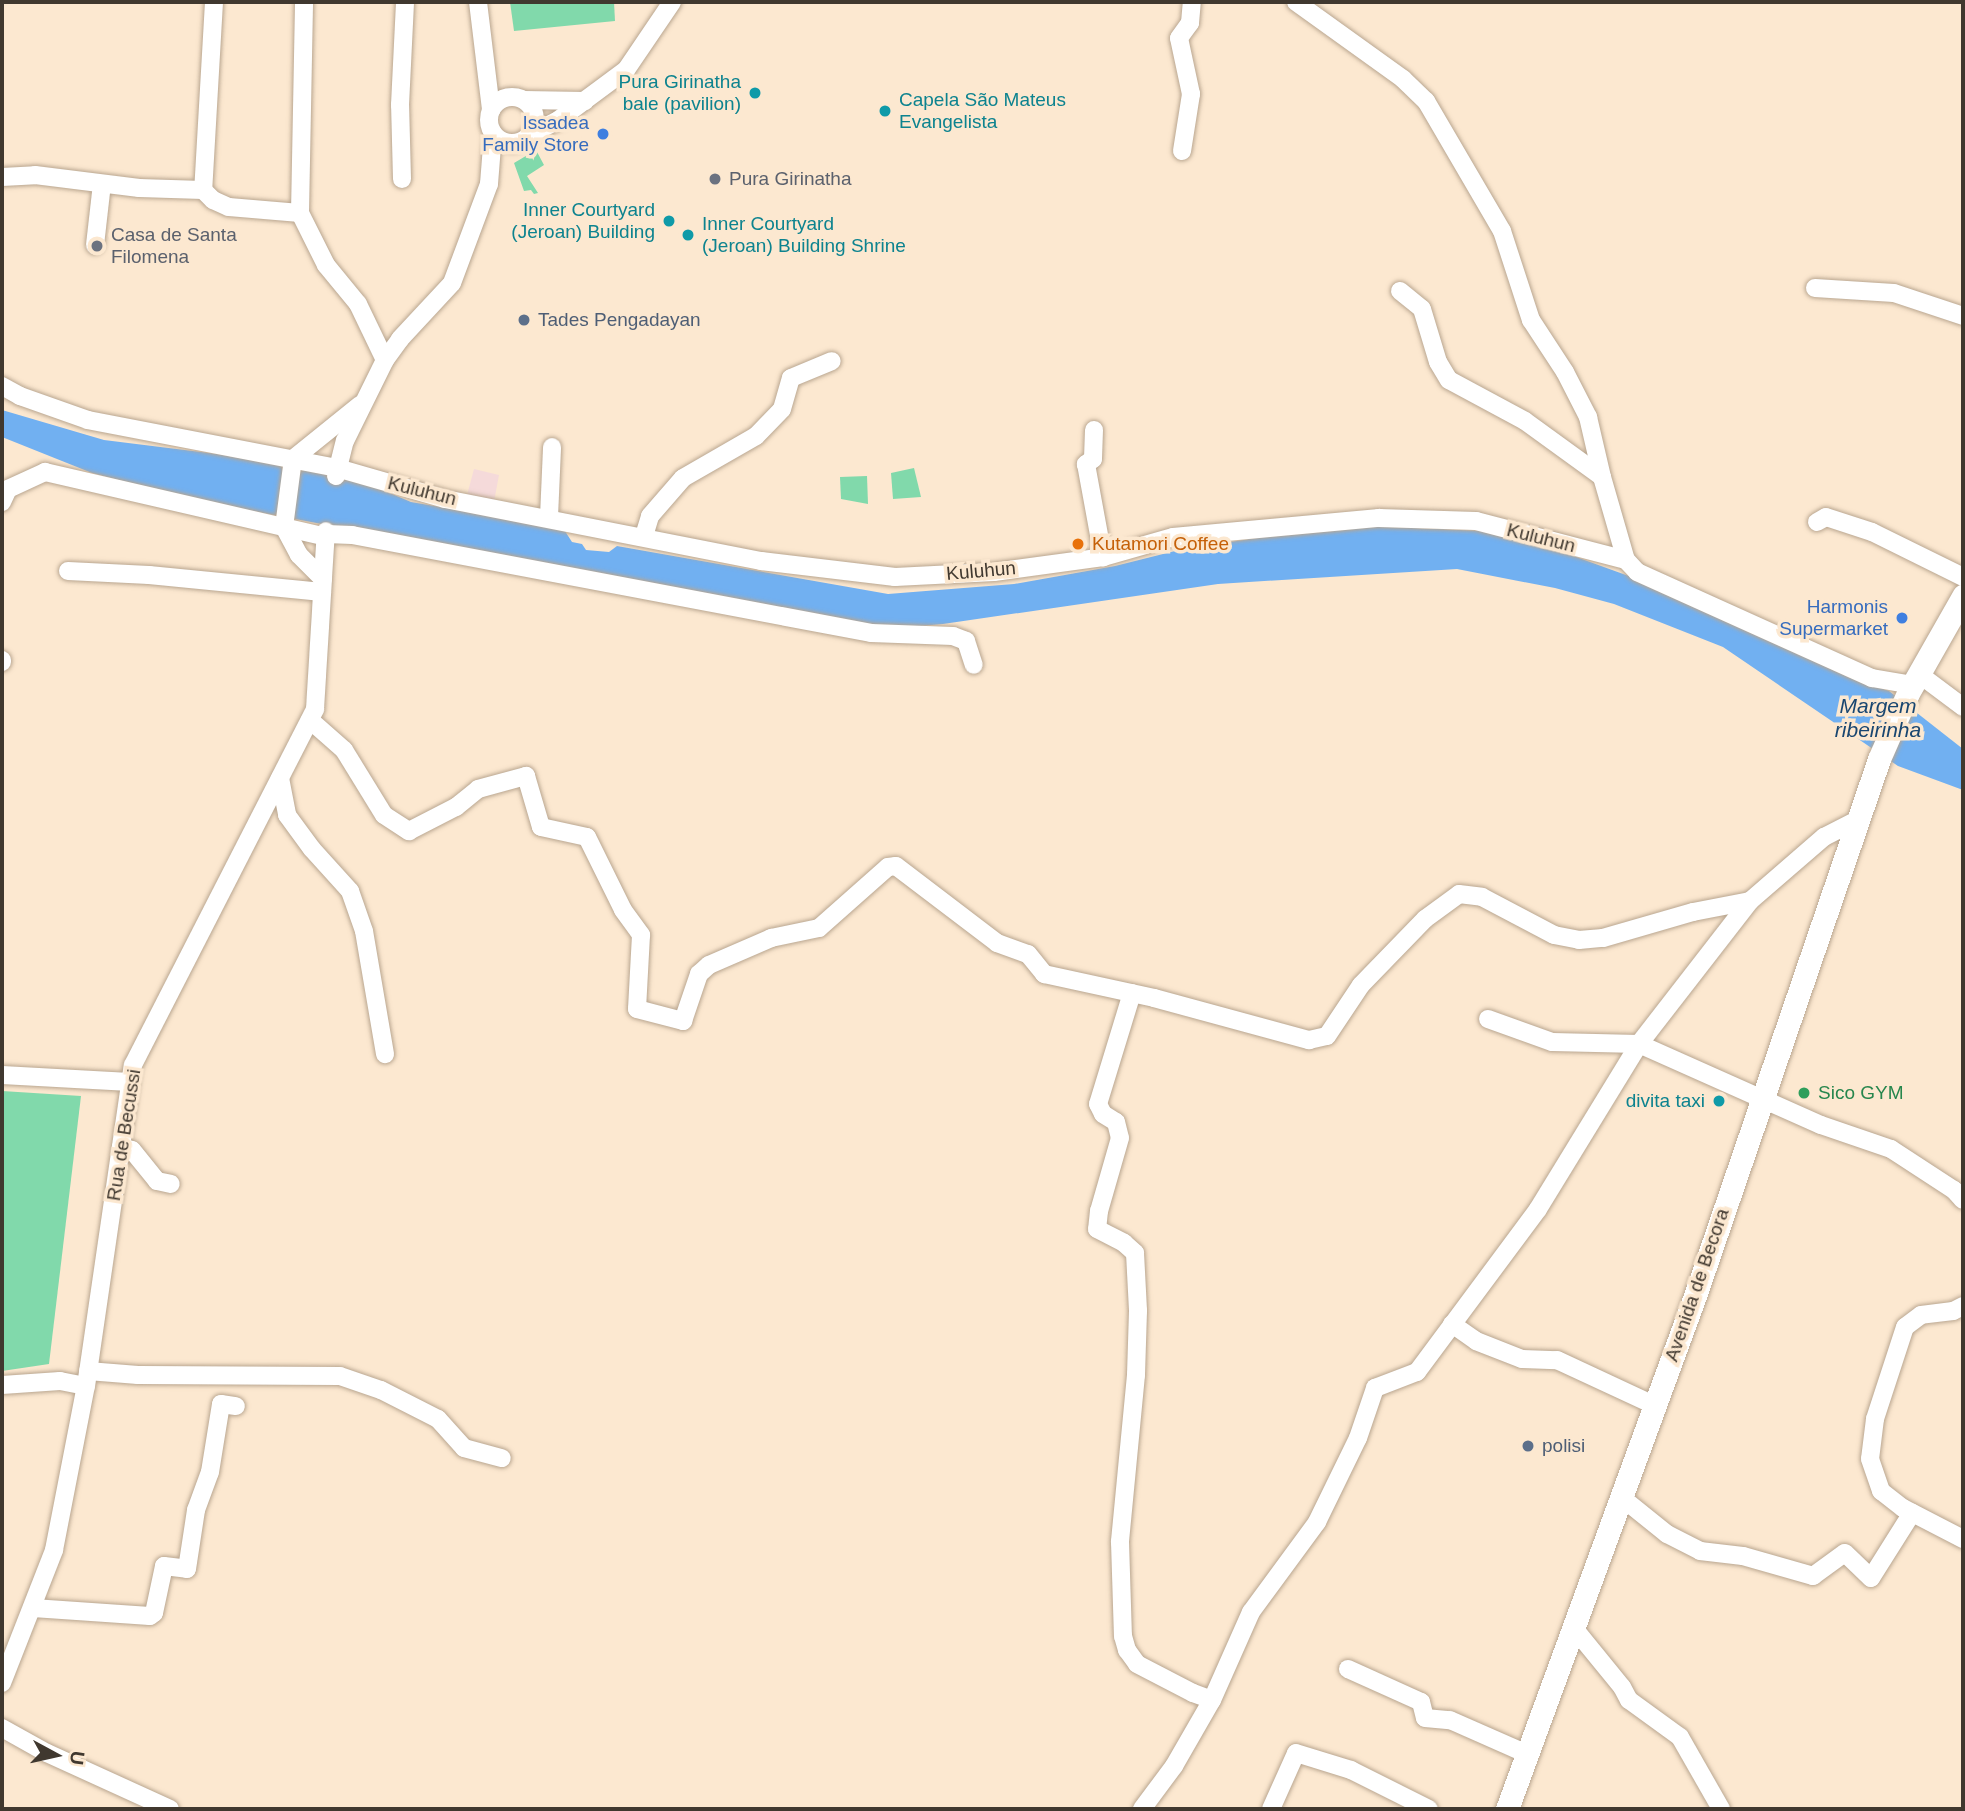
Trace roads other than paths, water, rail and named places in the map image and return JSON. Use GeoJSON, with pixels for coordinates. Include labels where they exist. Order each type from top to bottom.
{"type":"FeatureCollection","features":[{"type":"Feature","properties":{"kind":"main road"},"geometry":{"type":"LineString","coordinates":[[1913,684],[1963,596]]}},
{"type":"Feature","properties":{"kind":"main road","name":"Avenida de Becora"},"geometry":{"type":"LineString","coordinates":[[1507,1809],[1654,1405],[1879,759],[1913,684]]}},
{"type":"Feature","properties":{"kind":"street"},"geometry":{"type":"LineString","coordinates":[[204,190],[214,2]]}},
{"type":"Feature","properties":{"kind":"street"},"geometry":{"type":"LineString","coordinates":[[304,2],[300,213],[326,265],[358,303],[385,360]]}},
{"type":"Feature","properties":{"kind":"street"},"geometry":{"type":"LineString","coordinates":[[402,179],[400,105],[405,2]]}},
{"type":"Feature","properties":{"kind":"street"},"geometry":{"type":"LineString","coordinates":[[478,2],[488,65],[490,125],[493,133],[489,184]]}},
{"type":"Feature","properties":{"kind":"street"},"geometry":{"type":"LineString","coordinates":[[493,133],[506,142],[522,139],[584,101],[626,71],[672,2]]}},
{"type":"Feature","properties":{"kind":"street"},"geometry":{"type":"LineString","coordinates":[[1182,151],[1191,94],[1179,38],[1190,23],[1192,2]]}},
{"type":"Feature","properties":{"kind":"street"},"geometry":{"type":"LineString","coordinates":[[1296,2],[1403,79],[1426,101],[1502,231],[1531,320],[1565,372],[1588,417],[1626,561]]}},
{"type":"Feature","properties":{"kind":"street"},"geometry":{"type":"LineString","coordinates":[[336,472],[345,441],[385,360],[400,339],[452,283],[489,184],[522,139],[534,128],[534,112],[488,65]]}},
{"type":"Feature","properties":{"kind":"street"},"geometry":{"type":"LineString","coordinates":[[491,110],[502,99],[584,101]]}},
{"type":"Feature","properties":{"kind":"street"},"geometry":{"type":"LineString","coordinates":[[2,177],[35,175],[102,184],[204,190],[213,200],[229,207],[300,213]]}},
{"type":"Feature","properties":{"kind":"street"},"geometry":{"type":"LineString","coordinates":[[95,245],[102,184]]}},
{"type":"Feature","properties":{"kind":"street"},"geometry":{"type":"LineString","coordinates":[[1815,288],[1894,293],[1963,316]]}},
{"type":"Feature","properties":{"kind":"street"},"geometry":{"type":"LineString","coordinates":[[1400,291],[1422,310],[1438,362],[1448,380],[1525,421],[1602,477]]}},
{"type":"Feature","properties":{"kind":"street"},"geometry":{"type":"LineString","coordinates":[[644,536],[650,516],[683,478],[755,436],[782,409],[791,378],[832,361]]}},
{"type":"Feature","properties":{"kind":"street","name":"Kuluhun"},"geometry":{"type":"LineString","coordinates":[[2,386],[20,397],[88,420],[293,461],[444,499],[549,517],[582,527],[644,536],[761,561],[895,577],[994,572],[1103,557],[1173,537],[1379,518],[1476,521],[1626,561],[1637,572],[1872,678],[1913,684]]}},
{"type":"Feature","properties":{"kind":"street"},"geometry":{"type":"LineString","coordinates":[[323,586],[299,555],[284,524],[293,461],[363,403]]}},
{"type":"Feature","properties":{"kind":"street"},"geometry":{"type":"LineString","coordinates":[[1094,430],[1093,459],[1086,464],[1103,557]]}},
{"type":"Feature","properties":{"kind":"street"},"geometry":{"type":"LineString","coordinates":[[549,517],[552,447]]}},
{"type":"Feature","properties":{"kind":"street"},"geometry":{"type":"LineString","coordinates":[[2,502],[8,489],[45,472],[326,534],[365,537],[871,633],[953,636],[966,640],[974,665]]}},
{"type":"Feature","properties":{"kind":"street"},"geometry":{"type":"LineString","coordinates":[[1817,522],[1826,517],[1872,532],[1963,576]]}},
{"type":"Feature","properties":{"kind":"street","name":"Rua de Becussi"},"geometry":{"type":"LineString","coordinates":[[3,1678],[54,1550],[87,1378],[133,1065],[316,709],[326,534]]}},
{"type":"Feature","properties":{"kind":"street"},"geometry":{"type":"LineString","coordinates":[[68,571],[323,586]]}},
{"type":"Feature","properties":{"kind":"street"},"geometry":{"type":"LineString","coordinates":[[1913,684],[1963,707]]}},
{"type":"Feature","properties":{"kind":"street"},"geometry":{"type":"LineString","coordinates":[[310,720],[344,750],[384,816],[409,831],[456,807],[478,789],[526,776],[541,827],[587,837],[623,910],[641,935],[637,1009],[682,1021],[699,974],[709,965],[771,938],[819,928],[880,872],[896,866],[997,943],[1028,954],[1044,974],[1132,993],[1316,1041],[1327,1036],[1361,985],[1388,957],[1441,904],[1459,894],[1482,897],[1541,929],[1579,940],[1603,938],[1693,912],[1750,901]]}},
{"type":"Feature","properties":{"kind":"street"},"geometry":{"type":"LineString","coordinates":[[280,778],[287,815],[312,849],[350,891],[364,931],[385,1054]]}},
{"type":"Feature","properties":{"kind":"street"},"geometry":{"type":"LineString","coordinates":[[1142,1809],[1174,1766],[1212,1700],[1251,1612],[1317,1522],[1358,1438],[1375,1388],[1417,1372],[1538,1209],[1572,1149],[1639,1044],[1750,901],[1824,837],[1859,819]]}},
{"type":"Feature","properties":{"kind":"street"},"geometry":{"type":"LineString","coordinates":[[1132,993],[1098,1104],[1103,1114],[1116,1122],[1120,1138],[1099,1211],[1097,1229],[1124,1243],[1135,1253],[1137,1276],[1136,1375],[1120,1542],[1123,1636],[1127,1650],[1137,1664],[1212,1700]]}},
{"type":"Feature","properties":{"kind":"street"},"geometry":{"type":"LineString","coordinates":[[1488,1019],[1552,1042],[1639,1044],[1821,1125],[1891,1149],[1954,1190],[1963,1200]]}},
{"type":"Feature","properties":{"kind":"street"},"geometry":{"type":"LineString","coordinates":[[2,1075],[131,1082]]}},
{"type":"Feature","properties":{"kind":"street"},"geometry":{"type":"LineString","coordinates":[[121,1147],[132,1150],[157,1181],[171,1184]]}},
{"type":"Feature","properties":{"kind":"street"},"geometry":{"type":"LineString","coordinates":[[1963,1306],[1953,1311],[1921,1315],[1905,1327],[1875,1419],[1870,1459],[1881,1491],[1912,1513],[1963,1539]]}},
{"type":"Feature","properties":{"kind":"street"},"geometry":{"type":"LineString","coordinates":[[1452,1324],[1476,1341],[1521,1359],[1557,1360],[1654,1405]]}},
{"type":"Feature","properties":{"kind":"street"},"geometry":{"type":"LineString","coordinates":[[2,1385],[138,1375],[340,1376],[381,1390],[438,1419],[464,1448],[502,1458]]}},
{"type":"Feature","properties":{"kind":"street"},"geometry":{"type":"LineString","coordinates":[[33,1608],[150,1616],[154,1614],[164,1566],[187,1569],[196,1510],[210,1472],[221,1404],[236,1406]]}},
{"type":"Feature","properties":{"kind":"street"},"geometry":{"type":"LineString","coordinates":[[1621,1497],[1667,1534],[1700,1551],[1743,1556],[1813,1576],[1845,1553],[1871,1578],[1912,1513]]}},
{"type":"Feature","properties":{"kind":"street"},"geometry":{"type":"LineString","coordinates":[[1573,1627],[1622,1687],[1629,1700],[1680,1737],[1721,1809]]}},
{"type":"Feature","properties":{"kind":"street"},"geometry":{"type":"LineString","coordinates":[[1348,1669],[1421,1702],[1425,1718],[1450,1720],[1527,1754]]}},
{"type":"Feature","properties":{"kind":"street"},"geometry":{"type":"LineString","coordinates":[[2,1728],[47,1753],[170,1809]]}},
{"type":"Feature","properties":{"kind":"street"},"geometry":{"type":"LineString","coordinates":[[1271,1809],[1296,1753],[1351,1770],[1429,1809]]}},
{"type":"Feature","properties":{"kind":"water","name":"Margem ribeirinha"},"geometry":{"type":"Polygon","coordinates":[[[2,410],[104,440],[217,454],[352,477],[411,502],[563,528],[572,542],[582,544],[586,550],[609,552],[617,546],[888,594],[1014,584],[1115,566],[1183,549],[1277,535],[1371,526],[1482,531],[1568,554],[1648,583],[1848,677],[1889,691],[1963,749],[1963,790],[1898,766],[1723,647],[1614,604],[1555,588],[1457,569],[1218,584],[943,624],[897,628],[857,625],[194,500],[92,473],[2,437],[2,410]]]}},
{"type":"Feature","properties":{"kind":"place","name":"Pura Girinatha bale (pavilion)"},"geometry":{"type":"Point","coordinates":[755,93]}},
{"type":"Feature","properties":{"kind":"place","name":"Capela São Mateus Evangelista"},"geometry":{"type":"Point","coordinates":[885,111]}},
{"type":"Feature","properties":{"kind":"place","name":"Issadea Family Store"},"geometry":{"type":"Point","coordinates":[603,134]}},
{"type":"Feature","properties":{"kind":"place","name":"Pura Girinatha"},"geometry":{"type":"Point","coordinates":[715,179]}},
{"type":"Feature","properties":{"kind":"place","name":"Inner Courtyard (Jeroan) Building"},"geometry":{"type":"Point","coordinates":[669,221]}},
{"type":"Feature","properties":{"kind":"place","name":"Inner Courtyard (Jeroan) Building Shrine"},"geometry":{"type":"Point","coordinates":[688,235]}},
{"type":"Feature","properties":{"kind":"place","name":"Casa de Santa Filomena"},"geometry":{"type":"Point","coordinates":[97,246]}},
{"type":"Feature","properties":{"kind":"place","name":"Tades Pengadayan"},"geometry":{"type":"Point","coordinates":[524,320]}},
{"type":"Feature","properties":{"kind":"place","name":"Kutamori Coffee"},"geometry":{"type":"Point","coordinates":[1078,544]}},
{"type":"Feature","properties":{"kind":"place","name":"Harmonis Supermarket"},"geometry":{"type":"Point","coordinates":[1902,618]}},
{"type":"Feature","properties":{"kind":"place","name":"Sico GYM"},"geometry":{"type":"Point","coordinates":[1804,1093]}},
{"type":"Feature","properties":{"kind":"place","name":"divita taxi"},"geometry":{"type":"Point","coordinates":[1719,1101]}},
{"type":"Feature","properties":{"kind":"place","name":"polisi"},"geometry":{"type":"Point","coordinates":[1528,1446]}}]}
